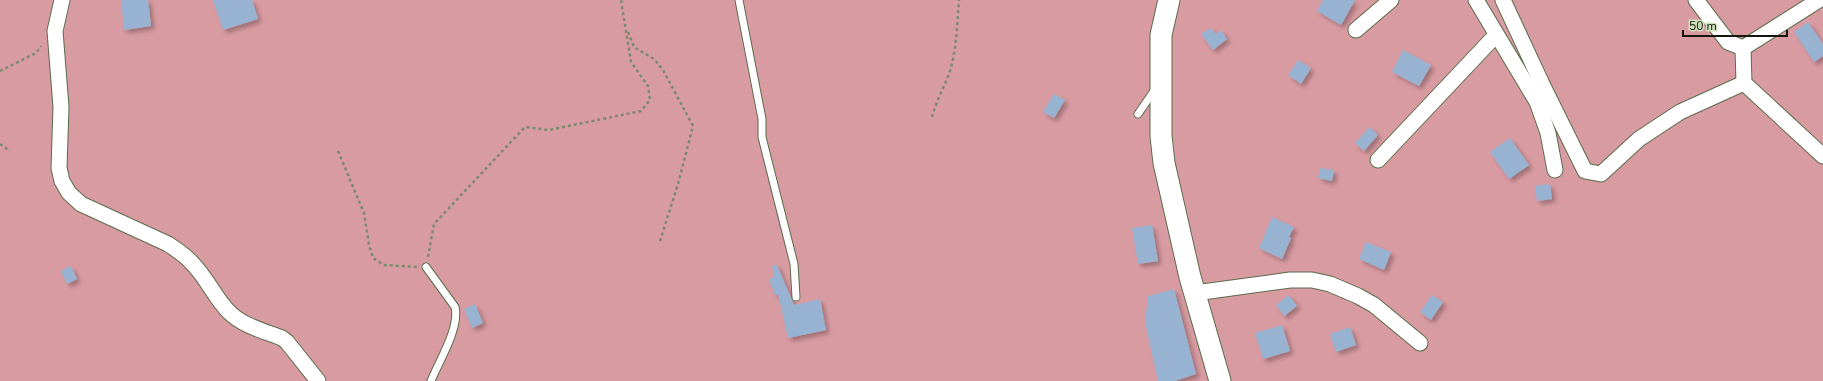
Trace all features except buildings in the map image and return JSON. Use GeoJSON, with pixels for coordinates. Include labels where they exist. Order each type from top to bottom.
{"type":"FeatureCollection","features":[{"type":"Feature","properties":{"kind":"main road"},"geometry":{"type":"LineString","coordinates":[[1169,0],[1161,35],[1161,136],[1164,163],[1195,293],[1220,381]]}},
{"type":"Feature","properties":{"kind":"street"},"geometry":{"type":"LineString","coordinates":[[62,0],[55,31],[61,106],[59,168],[62,181],[69,193],[81,204],[168,244],[180,252],[193,264],[220,302],[230,313],[243,323],[282,338],[287,342],[315,380]]}},
{"type":"Feature","properties":{"kind":"street"},"geometry":{"type":"LineString","coordinates":[[1356,30],[1391,0]]}},
{"type":"Feature","properties":{"kind":"street"},"geometry":{"type":"LineString","coordinates":[[1476,0],[1537,102],[1548,133],[1555,170]]}},
{"type":"Feature","properties":{"kind":"street"},"geometry":{"type":"LineString","coordinates":[[1503,0],[1539,78],[1585,171],[1601,174],[1639,139],[1680,112],[1744,84]]}},
{"type":"Feature","properties":{"kind":"street"},"geometry":{"type":"LineString","coordinates":[[1696,0],[1728,42],[1742,48],[1748,46],[1820,0]]}},
{"type":"Feature","properties":{"kind":"street"},"geometry":{"type":"LineString","coordinates":[[1378,160],[1496,35]]}},
{"type":"Feature","properties":{"kind":"street"},"geometry":{"type":"LineString","coordinates":[[1742,48],[1744,84],[1823,156]]}},
{"type":"Feature","properties":{"kind":"street"},"geometry":{"type":"LineString","coordinates":[[1195,293],[1290,280],[1312,280],[1330,284],[1374,305],[1420,343]]}},
{"type":"Feature","properties":{"kind":"lane"},"geometry":{"type":"LineString","coordinates":[[739,0],[762,119],[762,136],[794,264],[796,297]]}},
{"type":"Feature","properties":{"kind":"lane"},"geometry":{"type":"LineString","coordinates":[[1138,114],[1161,82]]}},
{"type":"Feature","properties":{"kind":"lane"},"geometry":{"type":"LineString","coordinates":[[426,267],[455,307],[456,314],[454,327],[430,381]]}},
{"type":"Feature","properties":{"kind":"path"},"geometry":{"type":"LineString","coordinates":[[338,151],[364,213],[369,246],[374,258],[384,265],[426,267],[434,224],[525,127],[549,130],[641,111],[650,100],[648,86],[631,62],[621,0]]}},
{"type":"Feature","properties":{"kind":"path"},"geometry":{"type":"LineString","coordinates":[[932,117],[936,100],[949,72],[956,48],[959,0]]}},
{"type":"Feature","properties":{"kind":"path"},"geometry":{"type":"LineString","coordinates":[[627,30],[634,47],[654,59],[663,70],[693,126],[678,184],[660,242]]}},
{"type":"Feature","properties":{"kind":"path"},"geometry":{"type":"LineString","coordinates":[[0,71],[36,53],[55,31]]}},
{"type":"Feature","properties":{"kind":"path"},"geometry":{"type":"LineString","coordinates":[[0,144],[10,151]]}},
{"type":"Feature","properties":{"kind":"shaded area"},"geometry":{"type":"Polygon","coordinates":[[[0,0],[1823,0],[1823,381],[0,381],[0,0]]]}}]}
